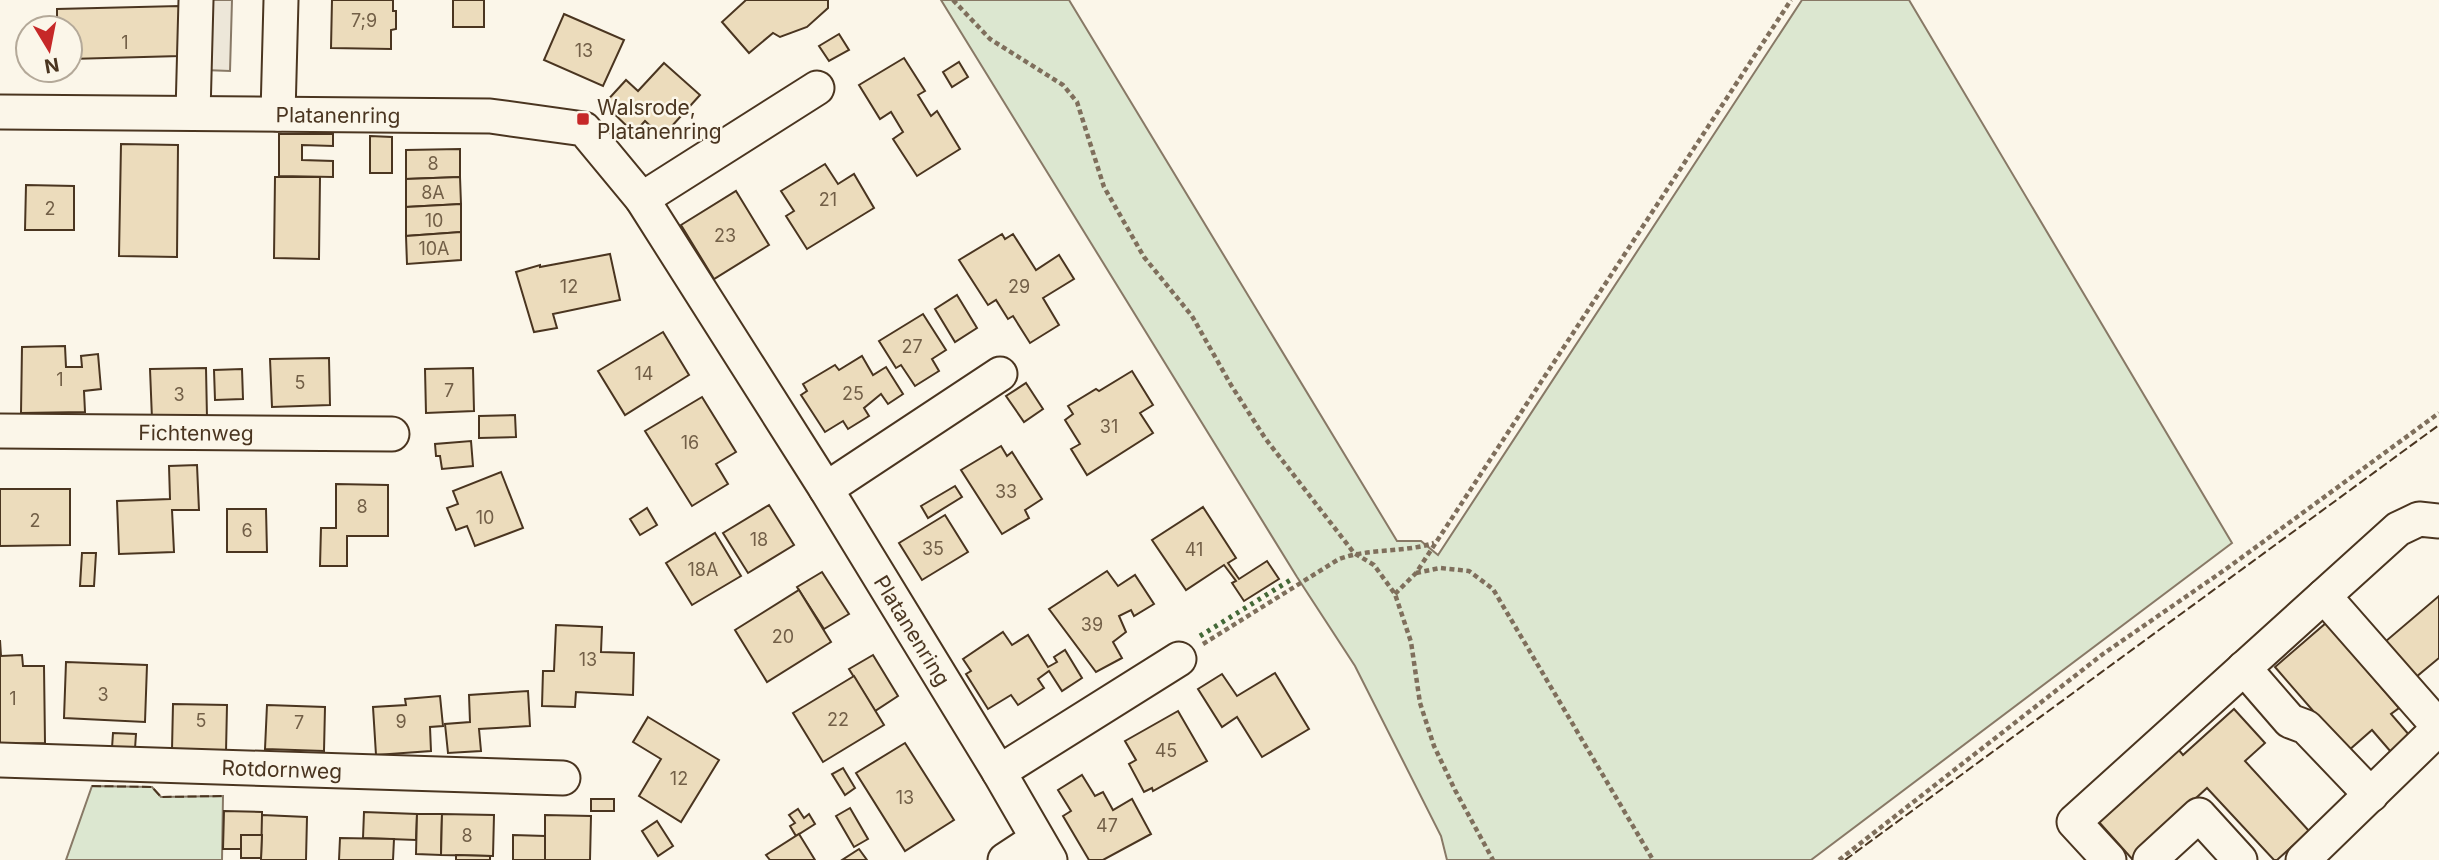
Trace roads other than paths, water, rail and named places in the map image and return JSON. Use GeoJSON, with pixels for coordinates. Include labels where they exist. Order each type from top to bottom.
{"type":"FeatureCollection","features":[{"type":"Feature","properties":{"kind":"street"},"geometry":{"type":"LineString","coordinates":[[193,113],[196,0]]}},
{"type":"Feature","properties":{"kind":"street"},"geometry":{"type":"LineString","coordinates":[[278,114],[281,0]]}},
{"type":"Feature","properties":{"kind":"street"},"geometry":{"type":"LineString","coordinates":[[642,199],[817,88]]}},
{"type":"Feature","properties":{"kind":"street","name":"Platanenring"},"geometry":{"type":"LineString","coordinates":[[0,111],[490,116],[584,130],[642,199],[826,489],[999,772],[1043,850]]}},
{"type":"Feature","properties":{"kind":"street"},"geometry":{"type":"LineString","coordinates":[[826,489],[1000,374]]}},
{"type":"Feature","properties":{"kind":"street","name":"Fichtenweg"},"geometry":{"type":"LineString","coordinates":[[0,431],[392,434]]}},
{"type":"Feature","properties":{"kind":"street"},"geometry":{"type":"LineString","coordinates":[[2109,860],[2074,822],[2398,529],[2419,519],[2439,521]]}},
{"type":"Feature","properties":{"kind":"street"},"geometry":{"type":"LineString","coordinates":[[2304,860],[2439,728],[2324,596]]}},
{"type":"Feature","properties":{"kind":"street"},"geometry":{"type":"LineString","coordinates":[[999,772],[1179,659]]}},
{"type":"Feature","properties":{"kind":"street"},"geometry":{"type":"LineString","coordinates":[[2244,668],[2290,721],[2306,727],[2371,794]]}},
{"type":"Feature","properties":{"kind":"street","name":"Rotdornweg"},"geometry":{"type":"LineString","coordinates":[[0,760],[563,778]]}},
{"type":"Feature","properties":{"kind":"street"},"geometry":{"type":"LineString","coordinates":[[2150,860],[2199,815],[2240,860]]}},
{"type":"Feature","properties":{"kind":"street"},"geometry":{"type":"LineString","coordinates":[[1005,860],[1043,850]]}},
{"type":"Feature","properties":{"kind":"place","name":"Walsrode, Platanenring"},"geometry":{"type":"Point","coordinates":[583,119]}}]}
